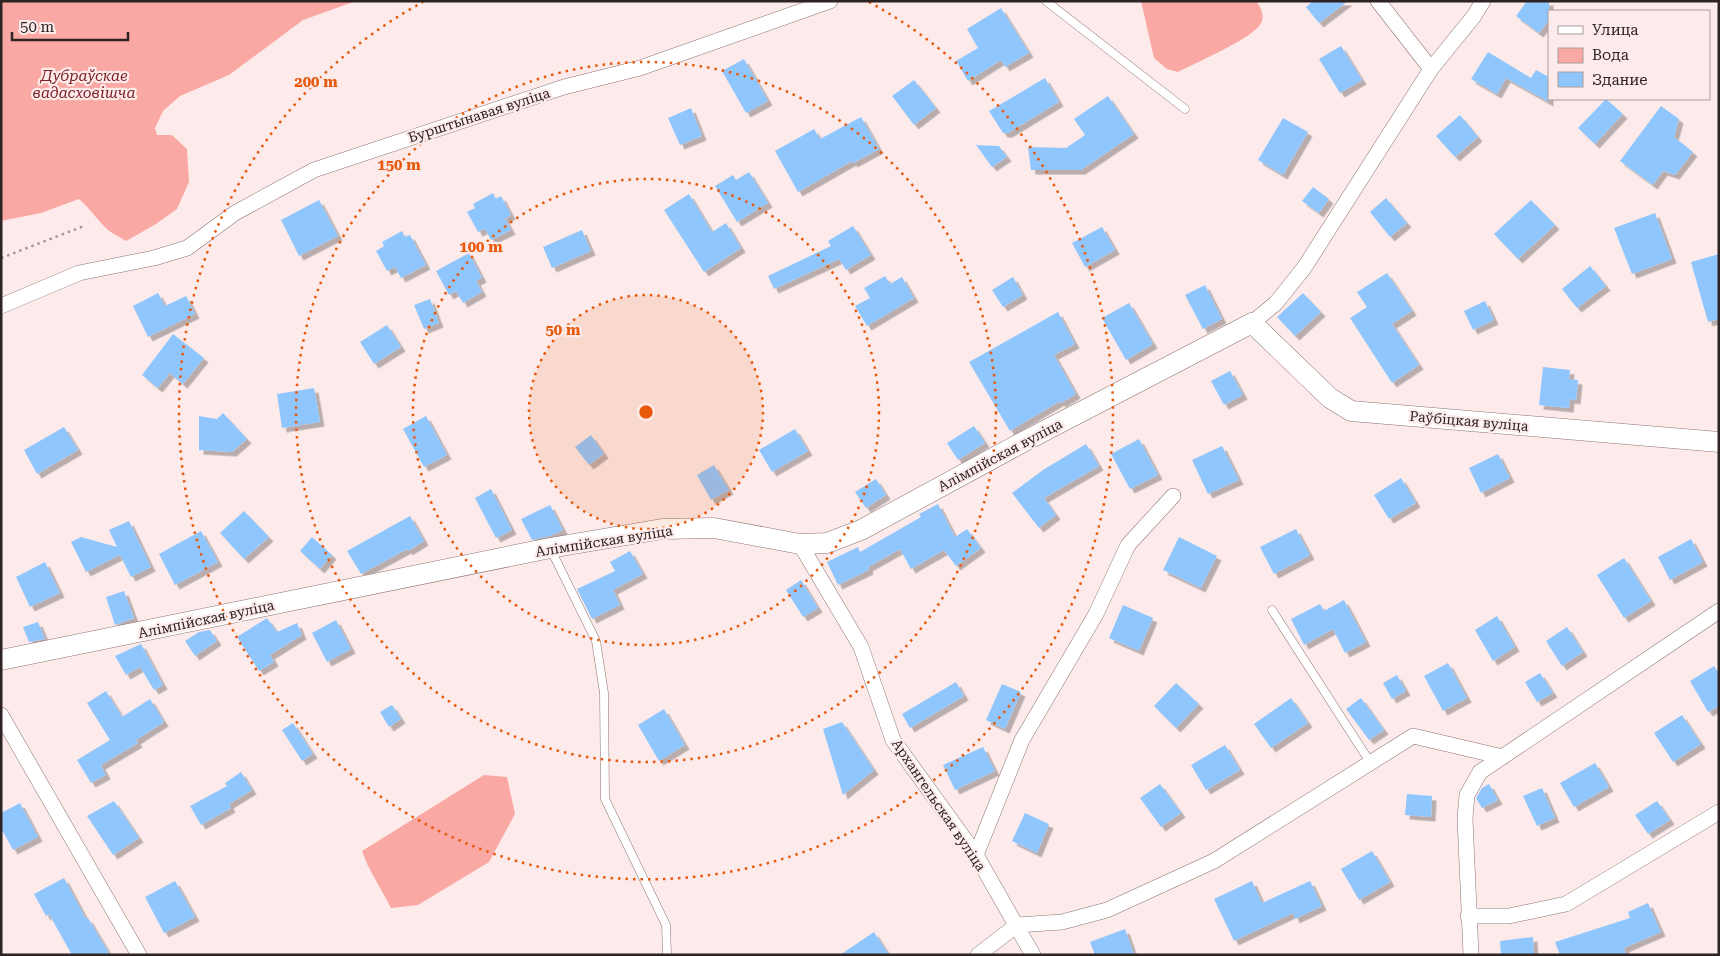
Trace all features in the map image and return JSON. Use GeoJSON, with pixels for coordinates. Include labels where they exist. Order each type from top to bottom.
{"type":"FeatureCollection","features":[{"type":"Feature","properties":{"kind":"street","name":"Бурштынавая вуліца"},"geometry":{"type":"LineString","coordinates":[[1,306],[80,273],[154,258],[187,248],[235,213],[314,170],[564,87],[640,68],[830,1]]}},
{"type":"Feature","properties":{"kind":"street"},"geometry":{"type":"LineString","coordinates":[[1378,1],[1430,69]]}},
{"type":"Feature","properties":{"kind":"street"},"geometry":{"type":"LineString","coordinates":[[1252,323],[1276,303],[1304,268],[1430,69],[1474,16],[1483,1]]}},
{"type":"Feature","properties":{"kind":"street","name":"Раўбіцкая вуліца"},"geometry":{"type":"LineString","coordinates":[[1252,323],[1330,398],[1351,411],[1719,442]]}},
{"type":"Feature","properties":{"kind":"street","name":"Алімпійская вуліца"},"geometry":{"type":"LineString","coordinates":[[1,660],[550,548],[662,530],[714,528],[800,544],[827,543],[861,530],[1023,442],[1252,323]]}},
{"type":"Feature","properties":{"kind":"street"},"geometry":{"type":"LineString","coordinates":[[976,855],[1022,740],[1096,614],[1128,545],[1173,496]]}},
{"type":"Feature","properties":{"kind":"street","name":"Архангельская вуліца"},"geometry":{"type":"LineString","coordinates":[[800,544],[861,647],[893,740],[976,855],[1033,955]]}},
{"type":"Feature","properties":{"kind":"street"},"geometry":{"type":"LineString","coordinates":[[1471,955],[1465,818],[1467,795],[1480,772],[1719,612]]}},
{"type":"Feature","properties":{"kind":"street"},"geometry":{"type":"LineString","coordinates":[[1,716],[140,955]]}},
{"type":"Feature","properties":{"kind":"street"},"geometry":{"type":"LineString","coordinates":[[978,955],[1017,925],[1062,922],[1107,910],[1214,861],[1413,736],[1504,757]]}},
{"type":"Feature","properties":{"kind":"street"},"geometry":{"type":"LineString","coordinates":[[1468,916],[1509,916],[1566,904],[1719,812]]}},
{"type":"Feature","properties":{"kind":"lane"},"geometry":{"type":"LineString","coordinates":[[1046,1],[1185,109]]}},
{"type":"Feature","properties":{"kind":"lane"},"geometry":{"type":"LineString","coordinates":[[550,548],[596,642],[604,693],[605,799],[666,925],[667,955]]}},
{"type":"Feature","properties":{"kind":"lane"},"geometry":{"type":"LineString","coordinates":[[1272,610],[1368,759]]}},
{"type":"Feature","properties":{"kind":"path"},"geometry":{"type":"LineString","coordinates":[[1,258],[84,226]]}},
{"type":"Feature","properties":{"kind":"water","name":"Дубраўскае вадасховішча"},"geometry":{"type":"Polygon","coordinates":[[[1,1],[356,1],[303,20],[229,75],[180,96],[163,111],[155,128],[157,135],[172,135],[187,149],[189,182],[177,209],[156,224],[126,241],[108,230],[79,199],[41,213],[1,221],[1,1]]]}},
{"type":"Feature","properties":{"kind":"water"},"geometry":{"type":"Polygon","coordinates":[[[1141,1],[1256,1],[1263,17],[1256,29],[1247,36],[1178,72],[1167,69],[1154,58],[1141,1]]]}},
{"type":"Feature","properties":{"kind":"water"},"geometry":{"type":"Polygon","coordinates":[[[484,775],[507,777],[515,814],[489,862],[418,905],[391,908],[362,851],[484,775]]]}},
{"type":"Feature","properties":{"kind":"building"},"geometry":{"type":"Polygon","coordinates":[[[1313,1],[1348,1],[1319,23],[1306,7],[1313,1]]]}},
{"type":"Feature","properties":{"kind":"building"},"geometry":{"type":"Polygon","coordinates":[[[1527,1],[1549,1],[1548,21],[1539,33],[1516,16],[1527,1]]]}},
{"type":"Feature","properties":{"kind":"building"},"geometry":{"type":"Polygon","coordinates":[[[1001,8],[1029,53],[1005,67],[1001,60],[968,81],[956,61],[978,48],[967,29],[1001,8]]]}},
{"type":"Feature","properties":{"kind":"building"},"geometry":{"type":"Polygon","coordinates":[[[1341,46],[1362,80],[1340,93],[1319,59],[1341,46]]]}},
{"type":"Feature","properties":{"kind":"building"},"geometry":{"type":"Polygon","coordinates":[[[1488,52],[1531,78],[1536,70],[1548,76],[1549,102],[1506,78],[1497,94],[1471,79],[1488,52]]]}},
{"type":"Feature","properties":{"kind":"building"},"geometry":{"type":"Polygon","coordinates":[[[744,59],[768,101],[746,113],[722,71],[744,59]]]}},
{"type":"Feature","properties":{"kind":"building"},"geometry":{"type":"Polygon","coordinates":[[[1045,78],[1059,102],[1008,133],[1003,133],[989,111],[1045,78]]]}},
{"type":"Feature","properties":{"kind":"building"},"geometry":{"type":"Polygon","coordinates":[[[914,80],[936,108],[914,125],[892,96],[914,80]]]}},
{"type":"Feature","properties":{"kind":"building"},"geometry":{"type":"Polygon","coordinates":[[[1108,96],[1134,134],[1081,170],[1031,170],[1028,147],[1066,148],[1085,135],[1074,119],[1108,96]]]}},
{"type":"Feature","properties":{"kind":"building"},"geometry":{"type":"Polygon","coordinates":[[[1605,100],[1623,114],[1595,144],[1578,128],[1605,100]]]}},
{"type":"Feature","properties":{"kind":"building"},"geometry":{"type":"Polygon","coordinates":[[[1661,106],[1679,119],[1674,137],[1693,152],[1675,175],[1663,171],[1653,185],[1620,161],[1661,106]]]}},
{"type":"Feature","properties":{"kind":"building"},"geometry":{"type":"Polygon","coordinates":[[[691,108],[702,136],[680,145],[668,118],[691,108]]]}},
{"type":"Feature","properties":{"kind":"building"},"geometry":{"type":"Polygon","coordinates":[[[1460,115],[1478,137],[1455,157],[1436,136],[1460,115]]]}},
{"type":"Feature","properties":{"kind":"building"},"geometry":{"type":"Polygon","coordinates":[[[861,117],[879,149],[853,163],[852,161],[798,192],[775,151],[814,129],[820,139],[861,117]]]}},
{"type":"Feature","properties":{"kind":"building"},"geometry":{"type":"Polygon","coordinates":[[[1283,118],[1308,132],[1283,175],[1258,160],[1283,118]]]}},
{"type":"Feature","properties":{"kind":"building"},"geometry":{"type":"Polygon","coordinates":[[[976,145],[999,146],[1007,157],[992,167],[976,145]]]}},
{"type":"Feature","properties":{"kind":"building"},"geometry":{"type":"Polygon","coordinates":[[[749,172],[768,203],[737,222],[715,186],[733,175],[736,180],[749,172]]]}},
{"type":"Feature","properties":{"kind":"building"},"geometry":{"type":"Polygon","coordinates":[[[1313,187],[1329,199],[1319,213],[1302,201],[1313,187]]]}},
{"type":"Feature","properties":{"kind":"building"},"geometry":{"type":"Polygon","coordinates":[[[493,193],[496,199],[501,196],[511,215],[505,219],[511,230],[491,240],[485,229],[478,232],[467,212],[475,208],[473,204],[493,193]]]}},
{"type":"Feature","properties":{"kind":"building"},"geometry":{"type":"Polygon","coordinates":[[[689,194],[712,232],[726,223],[741,248],[704,272],[664,210],[689,194]]]}},
{"type":"Feature","properties":{"kind":"building"},"geometry":{"type":"Polygon","coordinates":[[[1386,198],[1407,223],[1390,237],[1370,212],[1386,198]]]}},
{"type":"Feature","properties":{"kind":"building"},"geometry":{"type":"Polygon","coordinates":[[[319,200],[338,236],[299,256],[281,220],[319,200]]]}},
{"type":"Feature","properties":{"kind":"building"},"geometry":{"type":"Polygon","coordinates":[[[1531,200],[1555,225],[1518,259],[1494,234],[1531,200]]]}},
{"type":"Feature","properties":{"kind":"building"},"geometry":{"type":"Polygon","coordinates":[[[1655,213],[1672,259],[1632,274],[1614,228],[1655,213]]]}},
{"type":"Feature","properties":{"kind":"building"},"geometry":{"type":"Polygon","coordinates":[[[853,226],[871,255],[846,270],[839,259],[774,289],[768,276],[831,246],[828,241],[853,226]]]}},
{"type":"Feature","properties":{"kind":"building"},"geometry":{"type":"Polygon","coordinates":[[[1102,227],[1115,250],[1085,267],[1072,243],[1102,227]]]}},
{"type":"Feature","properties":{"kind":"building"},"geometry":{"type":"Polygon","coordinates":[[[582,230],[591,251],[552,268],[543,247],[582,230]]]}},
{"type":"Feature","properties":{"kind":"building"},"geometry":{"type":"Polygon","coordinates":[[[402,231],[405,237],[410,235],[426,265],[401,278],[395,267],[387,271],[376,251],[384,246],[382,242],[402,231]]]}},
{"type":"Feature","properties":{"kind":"building"},"geometry":{"type":"Polygon","coordinates":[[[469,253],[482,278],[476,281],[482,292],[463,303],[456,291],[449,295],[436,271],[469,253]]]}},
{"type":"Feature","properties":{"kind":"building"},"geometry":{"type":"Polygon","coordinates":[[[1719,254],[1719,319],[1708,322],[1691,262],[1719,254]]]}},
{"type":"Feature","properties":{"kind":"building"},"geometry":{"type":"Polygon","coordinates":[[[1590,266],[1606,286],[1577,308],[1562,289],[1590,266]]]}},
{"type":"Feature","properties":{"kind":"building"},"geometry":{"type":"Polygon","coordinates":[[[1387,273],[1412,311],[1392,324],[1419,365],[1392,383],[1350,318],[1367,307],[1357,292],[1387,273]]]}},
{"type":"Feature","properties":{"kind":"building"},"geometry":{"type":"Polygon","coordinates":[[[885,276],[890,284],[902,277],[914,298],[867,326],[855,306],[870,298],[864,288],[885,276]]]}},
{"type":"Feature","properties":{"kind":"building"},"geometry":{"type":"Polygon","coordinates":[[[1013,277],[1023,295],[1003,307],[992,290],[1013,277]]]}},
{"type":"Feature","properties":{"kind":"building"},"geometry":{"type":"Polygon","coordinates":[[[1205,285],[1222,319],[1203,329],[1185,295],[1205,285]]]}},
{"type":"Feature","properties":{"kind":"building"},"geometry":{"type":"Polygon","coordinates":[[[158,293],[165,306],[186,296],[195,314],[148,337],[133,306],[158,293]]]}},
{"type":"Feature","properties":{"kind":"building"},"geometry":{"type":"Polygon","coordinates":[[[1303,293],[1321,312],[1295,336],[1277,317],[1303,293]]]}},
{"type":"Feature","properties":{"kind":"building"},"geometry":{"type":"Polygon","coordinates":[[[430,299],[439,323],[424,329],[414,305],[430,299]]]}},
{"type":"Feature","properties":{"kind":"building"},"geometry":{"type":"Polygon","coordinates":[[[1485,301],[1494,320],[1473,330],[1464,311],[1485,301]]]}},
{"type":"Feature","properties":{"kind":"building"},"geometry":{"type":"Polygon","coordinates":[[[1129,303],[1153,344],[1126,360],[1102,318],[1129,303]]]}},
{"type":"Feature","properties":{"kind":"building"},"geometry":{"type":"Polygon","coordinates":[[[1058,312],[1075,344],[1054,355],[1076,394],[1061,403],[1060,401],[1010,431],[969,362],[1058,312]]]}},
{"type":"Feature","properties":{"kind":"building"},"geometry":{"type":"Polygon","coordinates":[[[387,325],[401,347],[374,364],[360,342],[387,325]]]}},
{"type":"Feature","properties":{"kind":"building"},"geometry":{"type":"Polygon","coordinates":[[[173,334],[204,358],[183,384],[170,373],[158,388],[142,375],[173,334]]]}},
{"type":"Feature","properties":{"kind":"building"},"geometry":{"type":"Polygon","coordinates":[[[1543,367],[1570,370],[1569,379],[1578,380],[1576,400],[1570,399],[1569,408],[1539,405],[1543,367]]]}},
{"type":"Feature","properties":{"kind":"building"},"geometry":{"type":"Polygon","coordinates":[[[1230,371],[1243,395],[1224,405],[1211,381],[1230,371]]]}},
{"type":"Feature","properties":{"kind":"building"},"geometry":{"type":"Polygon","coordinates":[[[314,388],[320,422],[282,428],[277,394],[314,388]]]}},
{"type":"Feature","properties":{"kind":"building"},"geometry":{"type":"Polygon","coordinates":[[[223,413],[247,439],[232,452],[199,450],[199,416],[217,419],[223,413]]]}},
{"type":"Feature","properties":{"kind":"building"},"geometry":{"type":"Polygon","coordinates":[[[426,416],[447,455],[424,467],[403,429],[426,416]]]}},
{"type":"Feature","properties":{"kind":"building"},"geometry":{"type":"Polygon","coordinates":[[[974,426],[985,443],[958,460],[947,443],[974,426]]]}},
{"type":"Feature","properties":{"kind":"building"},"geometry":{"type":"Polygon","coordinates":[[[64,427],[78,450],[37,474],[24,450],[64,427]]]}},
{"type":"Feature","properties":{"kind":"building"},"geometry":{"type":"Polygon","coordinates":[[[795,429],[808,451],[772,472],[759,450],[795,429]]]}},
{"type":"Feature","properties":{"kind":"building"},"geometry":{"type":"Polygon","coordinates":[[[591,435],[604,454],[589,465],[575,447],[591,435]]]}},
{"type":"Feature","properties":{"kind":"building"},"geometry":{"type":"Polygon","coordinates":[[[1139,439],[1158,475],[1130,489],[1111,454],[1139,439]]]}},
{"type":"Feature","properties":{"kind":"building"},"geometry":{"type":"Polygon","coordinates":[[[1086,444],[1099,466],[1044,498],[1056,515],[1039,528],[1012,493],[1043,470],[1086,444]]]}},
{"type":"Feature","properties":{"kind":"building"},"geometry":{"type":"Polygon","coordinates":[[[1222,446],[1239,480],[1208,494],[1192,460],[1222,446]]]}},
{"type":"Feature","properties":{"kind":"building"},"geometry":{"type":"Polygon","coordinates":[[[1498,454],[1510,478],[1481,493],[1469,468],[1498,454]]]}},
{"type":"Feature","properties":{"kind":"building"},"geometry":{"type":"Polygon","coordinates":[[[714,465],[729,490],[711,500],[697,475],[714,465]]]}},
{"type":"Feature","properties":{"kind":"building"},"geometry":{"type":"Polygon","coordinates":[[[1401,478],[1416,503],[1389,519],[1374,495],[1401,478]]]}},
{"type":"Feature","properties":{"kind":"building"},"geometry":{"type":"Polygon","coordinates":[[[876,479],[886,495],[866,508],[855,492],[876,479]]]}},
{"type":"Feature","properties":{"kind":"building"},"geometry":{"type":"Polygon","coordinates":[[[491,489],[512,530],[496,538],[475,498],[491,489]]]}},
{"type":"Feature","properties":{"kind":"building"},"geometry":{"type":"Polygon","coordinates":[[[938,504],[955,537],[967,529],[981,548],[956,566],[944,550],[911,569],[900,549],[868,567],[869,570],[838,585],[827,562],[858,547],[860,552],[921,517],[919,514],[938,504]]]}},
{"type":"Feature","properties":{"kind":"building"},"geometry":{"type":"Polygon","coordinates":[[[550,505],[563,530],[550,536],[532,540],[521,519],[550,505]]]}},
{"type":"Feature","properties":{"kind":"building"},"geometry":{"type":"Polygon","coordinates":[[[244,511],[269,537],[244,559],[220,533],[244,511]]]}},
{"type":"Feature","properties":{"kind":"building"},"geometry":{"type":"Polygon","coordinates":[[[410,516],[424,541],[361,574],[347,551],[410,516]]]}},
{"type":"Feature","properties":{"kind":"building"},"geometry":{"type":"Polygon","coordinates":[[[129,521],[151,567],[131,577],[120,555],[86,572],[71,542],[81,537],[117,547],[109,530],[129,521]]]}},
{"type":"Feature","properties":{"kind":"building"},"geometry":{"type":"Polygon","coordinates":[[[1296,529],[1310,555],[1274,574],[1260,547],[1296,529]]]}},
{"type":"Feature","properties":{"kind":"building"},"geometry":{"type":"Polygon","coordinates":[[[201,531],[218,562],[175,585],[159,554],[201,531]]]}},
{"type":"Feature","properties":{"kind":"building"},"geometry":{"type":"Polygon","coordinates":[[[312,537],[332,555],[320,569],[300,551],[312,537]]]}},
{"type":"Feature","properties":{"kind":"building"},"geometry":{"type":"Polygon","coordinates":[[[1179,537],[1217,556],[1201,588],[1163,570],[1179,537]]]}},
{"type":"Feature","properties":{"kind":"building"},"geometry":{"type":"Polygon","coordinates":[[[1691,539],[1703,562],[1670,580],[1658,557],[1691,539]]]}},
{"type":"Feature","properties":{"kind":"building"},"geometry":{"type":"Polygon","coordinates":[[[630,551],[643,574],[613,590],[620,605],[592,619],[577,589],[615,571],[610,562],[630,551]]]}},
{"type":"Feature","properties":{"kind":"building"},"geometry":{"type":"Polygon","coordinates":[[[1624,558],[1651,601],[1624,618],[1597,575],[1624,558]]]}},
{"type":"Feature","properties":{"kind":"building"},"geometry":{"type":"Polygon","coordinates":[[[45,562],[60,593],[30,607],[16,577],[45,562]]]}},
{"type":"Feature","properties":{"kind":"building"},"geometry":{"type":"Polygon","coordinates":[[[801,580],[818,608],[803,617],[786,590],[801,580]]]}},
{"type":"Feature","properties":{"kind":"building"},"geometry":{"type":"Polygon","coordinates":[[[124,591],[134,618],[115,625],[106,597],[124,591]]]}},
{"type":"Feature","properties":{"kind":"building"},"geometry":{"type":"Polygon","coordinates":[[[1344,600],[1366,642],[1345,653],[1333,629],[1304,645],[1291,619],[1320,604],[1324,611],[1344,600]]]}},
{"type":"Feature","properties":{"kind":"building"},"geometry":{"type":"Polygon","coordinates":[[[1123,605],[1153,618],[1139,651],[1109,638],[1123,605]]]}},
{"type":"Feature","properties":{"kind":"building"},"geometry":{"type":"Polygon","coordinates":[[[1497,616],[1515,647],[1493,661],[1475,630],[1497,616]]]}},
{"type":"Feature","properties":{"kind":"building"},"geometry":{"type":"Polygon","coordinates":[[[267,618],[277,632],[297,623],[302,635],[270,655],[274,662],[259,671],[237,637],[267,618]]]}},
{"type":"Feature","properties":{"kind":"building"},"geometry":{"type":"Polygon","coordinates":[[[336,620],[351,649],[327,662],[312,633],[336,620]]]}},
{"type":"Feature","properties":{"kind":"building"},"geometry":{"type":"Polygon","coordinates":[[[38,622],[45,639],[29,642],[23,627],[38,622]]]}},
{"type":"Feature","properties":{"kind":"building"},"geometry":{"type":"Polygon","coordinates":[[[1567,627],[1583,652],[1562,666],[1546,641],[1567,627]]]}},
{"type":"Feature","properties":{"kind":"building"},"geometry":{"type":"Polygon","coordinates":[[[210,630],[217,641],[195,656],[185,641],[199,632],[210,630]]]}},
{"type":"Feature","properties":{"kind":"building"},"geometry":{"type":"Polygon","coordinates":[[[141,644],[163,685],[154,690],[140,667],[126,675],[115,656],[141,644]]]}},
{"type":"Feature","properties":{"kind":"building"},"geometry":{"type":"Polygon","coordinates":[[[1448,663],[1467,698],[1443,711],[1424,676],[1448,663]]]}},
{"type":"Feature","properties":{"kind":"building"},"geometry":{"type":"Polygon","coordinates":[[[1714,666],[1719,674],[1719,706],[1708,712],[1690,681],[1714,666]]]}},
{"type":"Feature","properties":{"kind":"building"},"geometry":{"type":"Polygon","coordinates":[[[1540,673],[1553,693],[1537,702],[1525,682],[1540,673]]]}},
{"type":"Feature","properties":{"kind":"building"},"geometry":{"type":"Polygon","coordinates":[[[1397,675],[1406,691],[1392,699],[1383,683],[1397,675]]]}},
{"type":"Feature","properties":{"kind":"building"},"geometry":{"type":"Polygon","coordinates":[[[956,682],[964,696],[910,728],[902,714],[956,682]]]}},
{"type":"Feature","properties":{"kind":"building"},"geometry":{"type":"Polygon","coordinates":[[[1176,683],[1199,704],[1176,728],[1154,706],[1176,683]]]}},
{"type":"Feature","properties":{"kind":"building"},"geometry":{"type":"Polygon","coordinates":[[[1002,684],[1021,692],[1005,729],[986,720],[1002,684]]]}},
{"type":"Feature","properties":{"kind":"building"},"geometry":{"type":"Polygon","coordinates":[[[106,691],[122,717],[150,699],[164,722],[136,740],[138,743],[101,765],[106,775],[91,783],[77,760],[110,740],[87,703],[106,691]]]}},
{"type":"Feature","properties":{"kind":"building"},"geometry":{"type":"Polygon","coordinates":[[[1291,698],[1308,723],[1271,748],[1254,724],[1291,698]]]}},
{"type":"Feature","properties":{"kind":"building"},"geometry":{"type":"Polygon","coordinates":[[[1361,698],[1384,730],[1369,740],[1346,709],[1361,698]]]}},
{"type":"Feature","properties":{"kind":"building"},"geometry":{"type":"Polygon","coordinates":[[[392,705],[401,719],[389,727],[380,712],[392,705]]]}},
{"type":"Feature","properties":{"kind":"building"},"geometry":{"type":"Polygon","coordinates":[[[664,709],[685,745],[659,761],[638,725],[664,709]]]}},
{"type":"Feature","properties":{"kind":"building"},"geometry":{"type":"Polygon","coordinates":[[[1682,715],[1701,744],[1673,762],[1654,733],[1682,715]]]}},
{"type":"Feature","properties":{"kind":"building"},"geometry":{"type":"Polygon","coordinates":[[[842,722],[874,770],[843,795],[823,729],[842,722]]]}},
{"type":"Feature","properties":{"kind":"building"},"geometry":{"type":"Polygon","coordinates":[[[293,723],[313,754],[302,761],[282,730],[293,723]]]}},
{"type":"Feature","properties":{"kind":"building"},"geometry":{"type":"Polygon","coordinates":[[[1225,745],[1240,770],[1206,790],[1191,765],[1225,745]]]}},
{"type":"Feature","properties":{"kind":"building"},"geometry":{"type":"Polygon","coordinates":[[[983,747],[995,771],[955,790],[943,765],[983,747]]]}},
{"type":"Feature","properties":{"kind":"building"},"geometry":{"type":"Polygon","coordinates":[[[1595,763],[1609,787],[1574,807],[1560,783],[1595,763]]]}},
{"type":"Feature","properties":{"kind":"building"},"geometry":{"type":"Polygon","coordinates":[[[241,772],[252,790],[229,804],[231,808],[201,825],[190,806],[227,786],[225,783],[241,772]]]}},
{"type":"Feature","properties":{"kind":"building"},"geometry":{"type":"Polygon","coordinates":[[[1160,784],[1181,813],[1161,827],[1140,798],[1160,784]]]}},
{"type":"Feature","properties":{"kind":"building"},"geometry":{"type":"Polygon","coordinates":[[[1489,784],[1498,800],[1482,808],[1476,798],[1482,788],[1489,784]]]}},
{"type":"Feature","properties":{"kind":"building"},"geometry":{"type":"Polygon","coordinates":[[[1542,788],[1555,818],[1537,826],[1523,796],[1542,788]]]}},
{"type":"Feature","properties":{"kind":"building"},"geometry":{"type":"Polygon","coordinates":[[[1407,794],[1432,796],[1431,817],[1405,815],[1407,794]]]}},
{"type":"Feature","properties":{"kind":"building"},"geometry":{"type":"Polygon","coordinates":[[[114,801],[139,838],[113,855],[87,816],[114,801]]]}},
{"type":"Feature","properties":{"kind":"building"},"geometry":{"type":"Polygon","coordinates":[[[1657,801],[1670,820],[1648,834],[1635,815],[1657,801]]]}},
{"type":"Feature","properties":{"kind":"building"},"geometry":{"type":"Polygon","coordinates":[[[20,803],[38,837],[13,850],[1,828],[1,813],[20,803]]]}},
{"type":"Feature","properties":{"kind":"building"},"geometry":{"type":"Polygon","coordinates":[[[1025,813],[1049,824],[1037,853],[1012,841],[1025,813]]]}},
{"type":"Feature","properties":{"kind":"building"},"geometry":{"type":"Polygon","coordinates":[[[1372,851],[1390,882],[1359,900],[1341,869],[1372,851]]]}},
{"type":"Feature","properties":{"kind":"building"},"geometry":{"type":"Polygon","coordinates":[[[64,878],[86,919],[88,918],[110,955],[72,955],[49,914],[46,916],[34,894],[64,878]]]}},
{"type":"Feature","properties":{"kind":"building"},"geometry":{"type":"Polygon","coordinates":[[[175,881],[195,917],[164,933],[145,897],[175,881]]]}},
{"type":"Feature","properties":{"kind":"building"},"geometry":{"type":"Polygon","coordinates":[[[1252,881],[1262,903],[1310,881],[1322,906],[1295,919],[1293,913],[1234,941],[1214,899],[1252,881]]]}},
{"type":"Feature","properties":{"kind":"building"},"geometry":{"type":"Polygon","coordinates":[[[1648,903],[1661,932],[1624,948],[1626,955],[1560,955],[1555,942],[1630,918],[1628,912],[1648,903]]]}},
{"type":"Feature","properties":{"kind":"building"},"geometry":{"type":"Polygon","coordinates":[[[1125,929],[1134,955],[1095,955],[1090,942],[1125,929]]]}},
{"type":"Feature","properties":{"kind":"building"},"geometry":{"type":"Polygon","coordinates":[[[874,932],[889,955],[840,955],[874,932]]]}},
{"type":"Feature","properties":{"kind":"building"},"geometry":{"type":"Polygon","coordinates":[[[1533,937],[1534,955],[1501,955],[1500,941],[1533,937]]]}}]}
